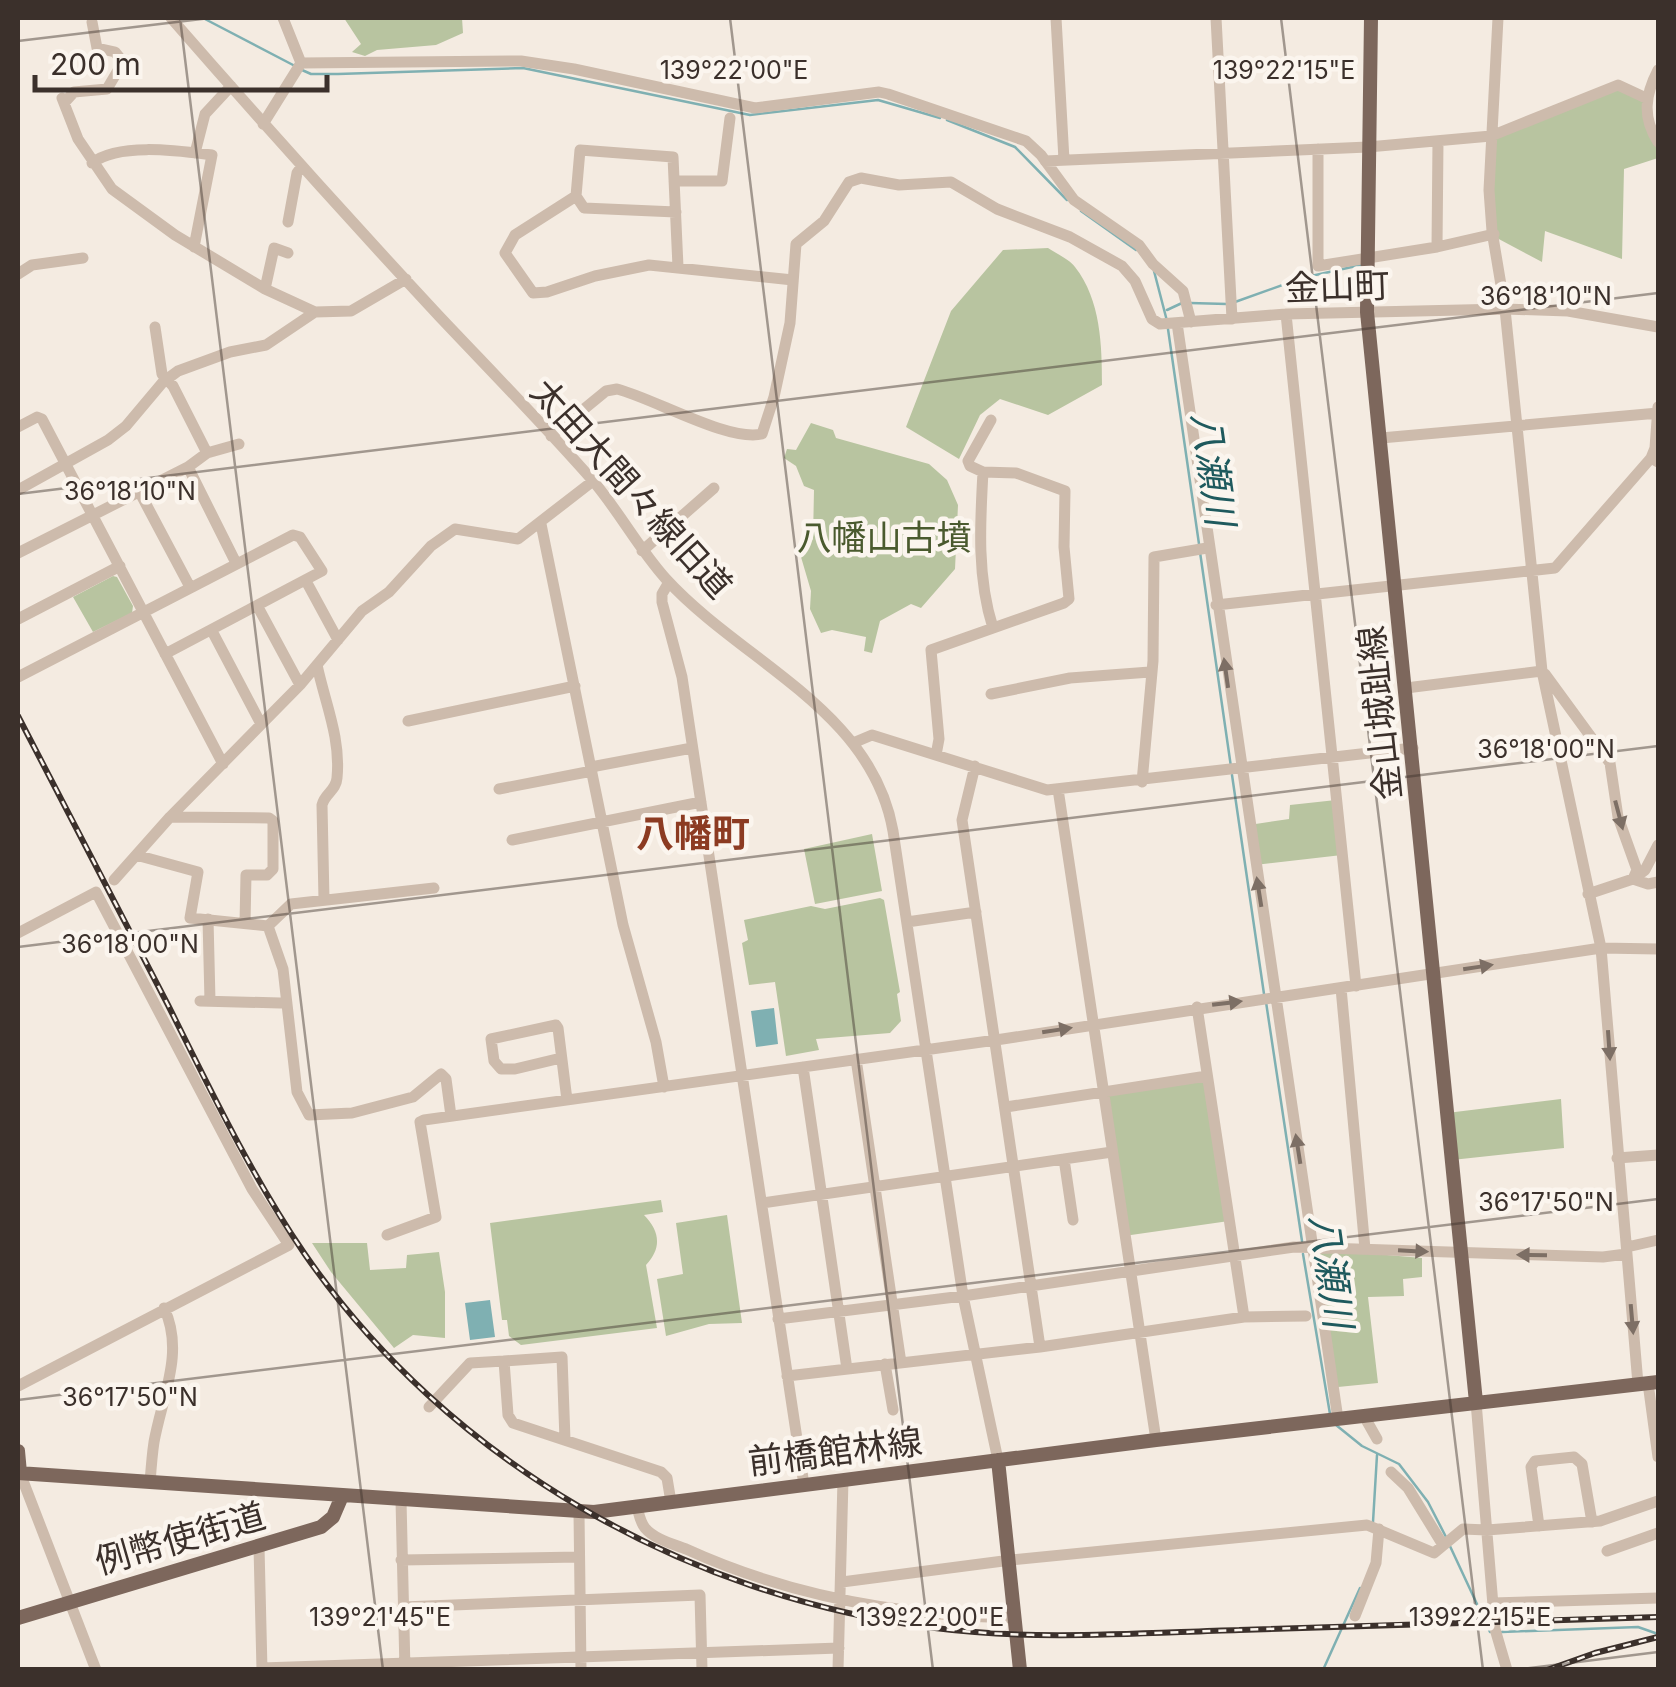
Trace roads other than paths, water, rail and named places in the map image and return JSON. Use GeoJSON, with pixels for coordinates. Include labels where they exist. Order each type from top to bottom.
{"type":"FeatureCollection","features":[{"type":"Feature","properties":{"kind":"main road","name":"金山城趾線"},"geometry":{"type":"LineString","coordinates":[[1371,18],[1367,312],[1476,1402]]}},
{"type":"Feature","properties":{"kind":"main road","name":"前橋館林線"},"geometry":{"type":"LineString","coordinates":[[18,1472],[578,1512],[1648,1383]]}},
{"type":"Feature","properties":{"kind":"main road"},"geometry":{"type":"LineString","coordinates":[[18,1451],[18,1472]]}},
{"type":"Feature","properties":{"kind":"main road"},"geometry":{"type":"LineString","coordinates":[[998,1460],[1020,1670]]}},
{"type":"Feature","properties":{"kind":"main road","name":"例幣使街道"},"geometry":{"type":"LineString","coordinates":[[18,1618],[326,1524],[342,1496]]}},
{"type":"Feature","properties":{"kind":"street","name":"太田大間々線旧道"},"geometry":{"type":"LineString","coordinates":[[171,18],[263,124],[593,481],[642,551],[670,582],[815,703],[853,743],[878,778],[887,801],[907,922],[962,1296],[998,1460]]}},
{"type":"Feature","properties":{"kind":"street"},"geometry":{"type":"LineString","coordinates":[[263,124],[298,68],[283,18]]}},
{"type":"Feature","properties":{"kind":"street"},"geometry":{"type":"LineString","coordinates":[[1056,18],[1064,160]]}},
{"type":"Feature","properties":{"kind":"street"},"geometry":{"type":"LineString","coordinates":[[1216,18],[1231,308]]}},
{"type":"Feature","properties":{"kind":"street"},"geometry":{"type":"LineString","coordinates":[[1498,18],[1489,190],[1530,571],[1542,671],[1602,948],[1626,1251],[1658,1457]]}},
{"type":"Feature","properties":{"kind":"street"},"geometry":{"type":"LineString","coordinates":[[92,22],[97,48],[115,52],[123,62],[107,89],[74,92],[63,101],[92,163],[112,189],[140,212],[265,289],[316,312],[351,311],[406,279]]}},
{"type":"Feature","properties":{"kind":"street"},"geometry":{"type":"LineString","coordinates":[[298,68],[522,61],[755,108],[879,92],[1026,141],[1074,200],[1139,245],[1153,264],[1183,290],[1191,322]]}},
{"type":"Feature","properties":{"kind":"street"},"geometry":{"type":"LineString","coordinates":[[1658,70],[1646,98],[1651,130],[1658,142]]}},
{"type":"Feature","properties":{"kind":"street"},"geometry":{"type":"LineString","coordinates":[[1045,161],[1318,149],[1491,136],[1618,85],[1646,98]]}},
{"type":"Feature","properties":{"kind":"street"},"geometry":{"type":"LineString","coordinates":[[195,153],[206,114],[230,86]]}},
{"type":"Feature","properties":{"kind":"street"},"geometry":{"type":"LineString","coordinates":[[674,180],[722,181],[730,118]]}},
{"type":"Feature","properties":{"kind":"street"},"geometry":{"type":"LineString","coordinates":[[1437,246],[1438,140]]}},
{"type":"Feature","properties":{"kind":"street"},"geometry":{"type":"LineString","coordinates":[[92,163],[101,156],[161,148],[212,155],[194,246]]}},
{"type":"Feature","properties":{"kind":"street"},"geometry":{"type":"LineString","coordinates":[[1318,149],[1318,266],[1494,234]]}},
{"type":"Feature","properties":{"kind":"street"},"geometry":{"type":"LineString","coordinates":[[676,212],[584,208],[576,196],[580,150],[673,156],[676,212],[678,267]]}},
{"type":"Feature","properties":{"kind":"street"},"geometry":{"type":"LineString","coordinates":[[288,222],[302,166]]}},
{"type":"Feature","properties":{"kind":"street"},"geometry":{"type":"LineString","coordinates":[[550,436],[606,391],[617,389],[722,429],[762,434],[790,322],[796,244],[824,222],[849,182],[862,178],[899,185],[952,182],[998,210],[1070,238],[1122,266],[1135,282],[1152,319],[1170,323],[1202,549],[1216,605],[1275,998],[1334,1419]]}},
{"type":"Feature","properties":{"kind":"street"},"geometry":{"type":"LineString","coordinates":[[576,196],[515,235],[505,253],[533,293],[649,265],[792,280]]}},
{"type":"Feature","properties":{"kind":"street"},"geometry":{"type":"LineString","coordinates":[[265,289],[274,248],[288,253]]}},
{"type":"Feature","properties":{"kind":"street"},"geometry":{"type":"LineString","coordinates":[[19,267],[83,258]]}},
{"type":"Feature","properties":{"kind":"street","name":"金山町"},"geometry":{"type":"LineString","coordinates":[[1170,323],[1191,322],[1231,308],[1286,314],[1504,309],[1568,311],[1658,326]]}},
{"type":"Feature","properties":{"kind":"street"},"geometry":{"type":"LineString","coordinates":[[18,490],[118,432],[166,379],[188,366],[266,345],[316,312]]}},
{"type":"Feature","properties":{"kind":"street"},"geometry":{"type":"LineString","coordinates":[[1286,314],[1356,986]]}},
{"type":"Feature","properties":{"kind":"street"},"geometry":{"type":"LineString","coordinates":[[155,327],[160,368],[207,453]]}},
{"type":"Feature","properties":{"kind":"street"},"geometry":{"type":"LineString","coordinates":[[1216,605],[1554,568],[1655,460],[1658,410],[1380,438]]}},
{"type":"Feature","properties":{"kind":"street"},"geometry":{"type":"LineString","coordinates":[[18,427],[40,417],[222,764]]}},
{"type":"Feature","properties":{"kind":"street"},"geometry":{"type":"LineString","coordinates":[[936,755],[939,739],[931,650],[1069,598],[1064,548],[1065,490],[1016,474],[983,472],[970,466],[968,461],[990,420]]}},
{"type":"Feature","properties":{"kind":"street"},"geometry":{"type":"LineString","coordinates":[[18,554],[207,453],[239,444]]}},
{"type":"Feature","properties":{"kind":"street"},"geometry":{"type":"LineString","coordinates":[[188,466],[236,563]]}},
{"type":"Feature","properties":{"kind":"street"},"geometry":{"type":"LineString","coordinates":[[983,472],[981,554],[984,600],[993,628]]}},
{"type":"Feature","properties":{"kind":"street"},"geometry":{"type":"LineString","coordinates":[[114,880],[170,817],[300,686],[362,611],[389,592],[449,531],[465,530],[514,540],[541,524],[593,481]]}},
{"type":"Feature","properties":{"kind":"street"},"geometry":{"type":"LineString","coordinates":[[642,551],[714,488]]}},
{"type":"Feature","properties":{"kind":"street"},"geometry":{"type":"LineString","coordinates":[[139,490],[190,587]]}},
{"type":"Feature","properties":{"kind":"street"},"geometry":{"type":"LineString","coordinates":[[541,524],[622,925],[653,1028],[664,1087]]}},
{"type":"Feature","properties":{"kind":"street"},"geometry":{"type":"LineString","coordinates":[[18,677],[236,563],[298,536],[322,571],[166,654]]}},
{"type":"Feature","properties":{"kind":"street"},"geometry":{"type":"LineString","coordinates":[[1142,782],[1154,557],[1202,549]]}},
{"type":"Feature","properties":{"kind":"street"},"geometry":{"type":"LineString","coordinates":[[18,619],[120,566]]}},
{"type":"Feature","properties":{"kind":"street"},"geometry":{"type":"LineString","coordinates":[[306,581],[338,640]]}},
{"type":"Feature","properties":{"kind":"street"},"geometry":{"type":"LineString","coordinates":[[670,582],[662,602],[675,644],[692,748],[804,1485]]}},
{"type":"Feature","properties":{"kind":"street"},"geometry":{"type":"LineString","coordinates":[[258,606],[300,686]]}},
{"type":"Feature","properties":{"kind":"street"},"geometry":{"type":"LineString","coordinates":[[212,630],[261,724]]}},
{"type":"Feature","properties":{"kind":"street"},"geometry":{"type":"LineString","coordinates":[[317,665],[334,722],[338,778],[322,806],[324,900]]}},
{"type":"Feature","properties":{"kind":"street"},"geometry":{"type":"LineString","coordinates":[[1406,688],[1542,671]]}},
{"type":"Feature","properties":{"kind":"street"},"geometry":{"type":"LineString","coordinates":[[1542,671],[1610,763],[1618,817],[1636,870],[1632,879]]}},
{"type":"Feature","properties":{"kind":"street"},"geometry":{"type":"LineString","coordinates":[[991,694],[1090,676],[1150,672]]}},
{"type":"Feature","properties":{"kind":"street"},"geometry":{"type":"LineString","coordinates":[[408,721],[575,686]]}},
{"type":"Feature","properties":{"kind":"street"},"geometry":{"type":"LineString","coordinates":[[853,743],[872,735],[1047,790],[1413,748]]}},
{"type":"Feature","properties":{"kind":"street"},"geometry":{"type":"LineString","coordinates":[[500,789],[692,748]]}},
{"type":"Feature","properties":{"kind":"street"},"geometry":{"type":"LineString","coordinates":[[975,766],[962,820],[1040,1347]]}},
{"type":"Feature","properties":{"kind":"street"},"geometry":{"type":"LineString","coordinates":[[1058,789],[1156,1440]]}},
{"type":"Feature","properties":{"kind":"street"},"geometry":{"type":"LineString","coordinates":[[512,840],[700,802]]}},
{"type":"Feature","properties":{"kind":"street"},"geometry":{"type":"LineString","coordinates":[[170,817],[274,821],[274,869],[267,876],[246,875],[245,923]]}},
{"type":"Feature","properties":{"kind":"street"},"geometry":{"type":"LineString","coordinates":[[1588,894],[1632,879],[1645,870],[1658,844]]}},
{"type":"Feature","properties":{"kind":"street"},"geometry":{"type":"LineString","coordinates":[[136,855],[198,872],[190,918],[268,926]]}},
{"type":"Feature","properties":{"kind":"street"},"geometry":{"type":"LineString","coordinates":[[1632,879],[1648,884],[1658,882]]}},
{"type":"Feature","properties":{"kind":"street"},"geometry":{"type":"LineString","coordinates":[[268,926],[291,904],[434,888]]}},
{"type":"Feature","properties":{"kind":"street"},"geometry":{"type":"LineString","coordinates":[[18,933],[96,892],[252,1189],[289,1245],[18,1386]]}},
{"type":"Feature","properties":{"kind":"street"},"geometry":{"type":"LineString","coordinates":[[907,922],[976,912]]}},
{"type":"Feature","properties":{"kind":"street"},"geometry":{"type":"LineString","coordinates":[[208,919],[205,1001],[280,1003]]}},
{"type":"Feature","properties":{"kind":"street"},"geometry":{"type":"LineString","coordinates":[[268,926],[283,968],[297,1092],[304,1111],[330,1116],[407,1099],[441,1074],[446,1079],[450,1116]]}},
{"type":"Feature","properties":{"kind":"street"},"geometry":{"type":"LineString","coordinates":[[387,1235],[436,1217],[420,1122],[1602,948],[1658,949]]}},
{"type":"Feature","properties":{"kind":"street"},"geometry":{"type":"LineString","coordinates":[[1342,988],[1365,1249]]}},
{"type":"Feature","properties":{"kind":"street"},"geometry":{"type":"LineString","coordinates":[[1197,1007],[1244,1318]]}},
{"type":"Feature","properties":{"kind":"street"},"geometry":{"type":"LineString","coordinates":[[561,1058],[501,1069],[494,1062],[491,1040],[552,1024],[558,1028],[567,1100]]}},
{"type":"Feature","properties":{"kind":"street"},"geometry":{"type":"LineString","coordinates":[[856,1059],[901,1362]]}},
{"type":"Feature","properties":{"kind":"street"},"geometry":{"type":"LineString","coordinates":[[803,1067],[847,1369]]}},
{"type":"Feature","properties":{"kind":"street"},"geometry":{"type":"LineString","coordinates":[[1006,1107],[1207,1076]]}},
{"type":"Feature","properties":{"kind":"street"},"geometry":{"type":"LineString","coordinates":[[762,1203],[1112,1152]]}},
{"type":"Feature","properties":{"kind":"street"},"geometry":{"type":"LineString","coordinates":[[1618,1158],[1658,1155]]}},
{"type":"Feature","properties":{"kind":"street"},"geometry":{"type":"LineString","coordinates":[[1064,1158],[1073,1220]]}},
{"type":"Feature","properties":{"kind":"street"},"geometry":{"type":"LineString","coordinates":[[778,1318],[1034,1286],[1294,1246],[1603,1257],[1658,1240]]}},
{"type":"Feature","properties":{"kind":"street"},"geometry":{"type":"LineString","coordinates":[[150,1482],[174,1336],[164,1308]]}},
{"type":"Feature","properties":{"kind":"street"},"geometry":{"type":"LineString","coordinates":[[787,1376],[1040,1347],[1244,1318],[1306,1316]]}},
{"type":"Feature","properties":{"kind":"street"},"geometry":{"type":"LineString","coordinates":[[429,1407],[470,1362],[562,1357],[565,1440]]}},
{"type":"Feature","properties":{"kind":"street"},"geometry":{"type":"LineString","coordinates":[[504,1362],[509,1419],[660,1472],[667,1478],[672,1502]]}},
{"type":"Feature","properties":{"kind":"street"},"geometry":{"type":"LineString","coordinates":[[886,1364],[893,1410]]}},
{"type":"Feature","properties":{"kind":"street"},"geometry":{"type":"LineString","coordinates":[[1476,1402],[1495,1629],[1507,1670]]}},
{"type":"Feature","properties":{"kind":"street"},"geometry":{"type":"LineString","coordinates":[[1364,1416],[1377,1440]]}},
{"type":"Feature","properties":{"kind":"street"},"geometry":{"type":"LineString","coordinates":[[1539,1526],[1531,1468],[1535,1461],[1574,1457],[1582,1464],[1592,1522]]}},
{"type":"Feature","properties":{"kind":"street"},"geometry":{"type":"LineString","coordinates":[[18,1472],[96,1670]]}},
{"type":"Feature","properties":{"kind":"street"},"geometry":{"type":"LineString","coordinates":[[1391,1472],[1408,1488],[1444,1545]]}},
{"type":"Feature","properties":{"kind":"street"},"geometry":{"type":"LineString","coordinates":[[838,1670],[843,1480]]}},
{"type":"Feature","properties":{"kind":"street"},"geometry":{"type":"LineString","coordinates":[[401,1500],[405,1667]]}},
{"type":"Feature","properties":{"kind":"street"},"geometry":{"type":"LineString","coordinates":[[842,1582],[1011,1560],[1374,1527],[1434,1553],[1467,1529],[1592,1522],[1658,1501]]}},
{"type":"Feature","properties":{"kind":"street"},"geometry":{"type":"LineString","coordinates":[[637,1506],[643,1525],[666,1540],[732,1568],[841,1600],[932,1613],[1015,1618]]}},
{"type":"Feature","properties":{"kind":"street"},"geometry":{"type":"LineString","coordinates":[[578,1512],[581,1663]]}},
{"type":"Feature","properties":{"kind":"street"},"geometry":{"type":"LineString","coordinates":[[1355,1616],[1376,1564],[1374,1527]]}},
{"type":"Feature","properties":{"kind":"street"},"geometry":{"type":"LineString","coordinates":[[1607,1551],[1658,1533]]}},
{"type":"Feature","properties":{"kind":"street"},"geometry":{"type":"LineString","coordinates":[[259,1547],[262,1669],[581,1663],[702,1652],[839,1648]]}},
{"type":"Feature","properties":{"kind":"street"},"geometry":{"type":"LineString","coordinates":[[401,1560],[579,1557]]}},
{"type":"Feature","properties":{"kind":"street"},"geometry":{"type":"LineString","coordinates":[[403,1607],[700,1595],[702,1670]]}},
{"type":"Feature","properties":{"kind":"street"},"geometry":{"type":"LineString","coordinates":[[1493,1603],[1658,1598]]}},
{"type":"Feature","properties":{"kind":"water"},"geometry":{"type":"Polygon","coordinates":[[[774,1008],[778,1044],[756,1047],[751,1011],[774,1008]]]}},
{"type":"Feature","properties":{"kind":"water"},"geometry":{"type":"Polygon","coordinates":[[[490,1300],[495,1337],[470,1340],[465,1303],[490,1300]]]}},
{"type":"Feature","properties":{"kind":"waterway","name":"八瀬川"},"geometry":{"type":"LineString","coordinates":[[203,18],[295,66]]}},
{"type":"Feature","properties":{"kind":"waterway","name":"八瀬川"},"geometry":{"type":"LineString","coordinates":[[302,70],[338,74],[523,68],[750,115],[878,100],[940,118]]}},
{"type":"Feature","properties":{"kind":"waterway","name":"八瀬川"},"geometry":{"type":"LineString","coordinates":[[947,120],[1015,147],[1067,200]]}},
{"type":"Feature","properties":{"kind":"waterway","name":"八瀬川"},"geometry":{"type":"LineString","coordinates":[[1081,211],[1136,250]]}},
{"type":"Feature","properties":{"kind":"waterway"},"geometry":{"type":"LineString","coordinates":[[1235,302],[1302,278],[1361,265]]}},
{"type":"Feature","properties":{"kind":"waterway","name":"八瀬川"},"geometry":{"type":"LineString","coordinates":[[1154,271],[1167,321]]}},
{"type":"Feature","properties":{"kind":"waterway"},"geometry":{"type":"LineString","coordinates":[[1167,310],[1182,303]]}},
{"type":"Feature","properties":{"kind":"waterway"},"geometry":{"type":"LineString","coordinates":[[1190,303],[1227,304]]}},
{"type":"Feature","properties":{"kind":"waterway","name":"八瀬川"},"geometry":{"type":"LineString","coordinates":[[1168,329],[1199,544]]}},
{"type":"Feature","properties":{"kind":"waterway","name":"八瀬川"},"geometry":{"type":"LineString","coordinates":[[1200,552],[1231,767]]}},
{"type":"Feature","properties":{"kind":"waterway","name":"八瀬川"},"geometry":{"type":"LineString","coordinates":[[1232,775],[1264,994]]}},
{"type":"Feature","properties":{"kind":"waterway","name":"八瀬川"},"geometry":{"type":"LineString","coordinates":[[1266,1002],[1302,1241]]}},
{"type":"Feature","properties":{"kind":"waterway","name":"八瀬川"},"geometry":{"type":"LineString","coordinates":[[1303,1254],[1330,1414]]}},
{"type":"Feature","properties":{"kind":"waterway","name":"八瀬川"},"geometry":{"type":"LineString","coordinates":[[1336,1425],[1362,1446],[1399,1464],[1428,1502],[1446,1537]]}},
{"type":"Feature","properties":{"kind":"waterway"},"geometry":{"type":"LineString","coordinates":[[1373,1522],[1377,1455]]}},
{"type":"Feature","properties":{"kind":"waterway","name":"八瀬川"},"geometry":{"type":"LineString","coordinates":[[1449,1544],[1490,1632]]}},
{"type":"Feature","properties":{"kind":"waterway"},"geometry":{"type":"LineString","coordinates":[[1323,1670],[1360,1588]]}},
{"type":"Feature","properties":{"kind":"waterway","name":"八瀬川"},"geometry":{"type":"LineString","coordinates":[[1502,1632],[1638,1627],[1658,1634]]}},
{"type":"Feature","properties":{"kind":"railway"},"geometry":{"type":"LineString","coordinates":[[18,716],[232,1131],[304,1253],[362,1328],[428,1395],[501,1455],[580,1507],[664,1551],[751,1586],[842,1612],[973,1632],[1087,1635],[1658,1617]]}},
{"type":"Feature","properties":{"kind":"railway"},"geometry":{"type":"LineString","coordinates":[[1547,1670],[1658,1637]]}},
{"type":"Feature","properties":{"kind":"district","name":"八幡町"},"geometry":{"type":"Point","coordinates":[693,833]}},
{"type":"Feature","properties":{"kind":"park label","name":"八幡山古墳"},"geometry":{"type":"Point","coordinates":[884,537]}}]}
